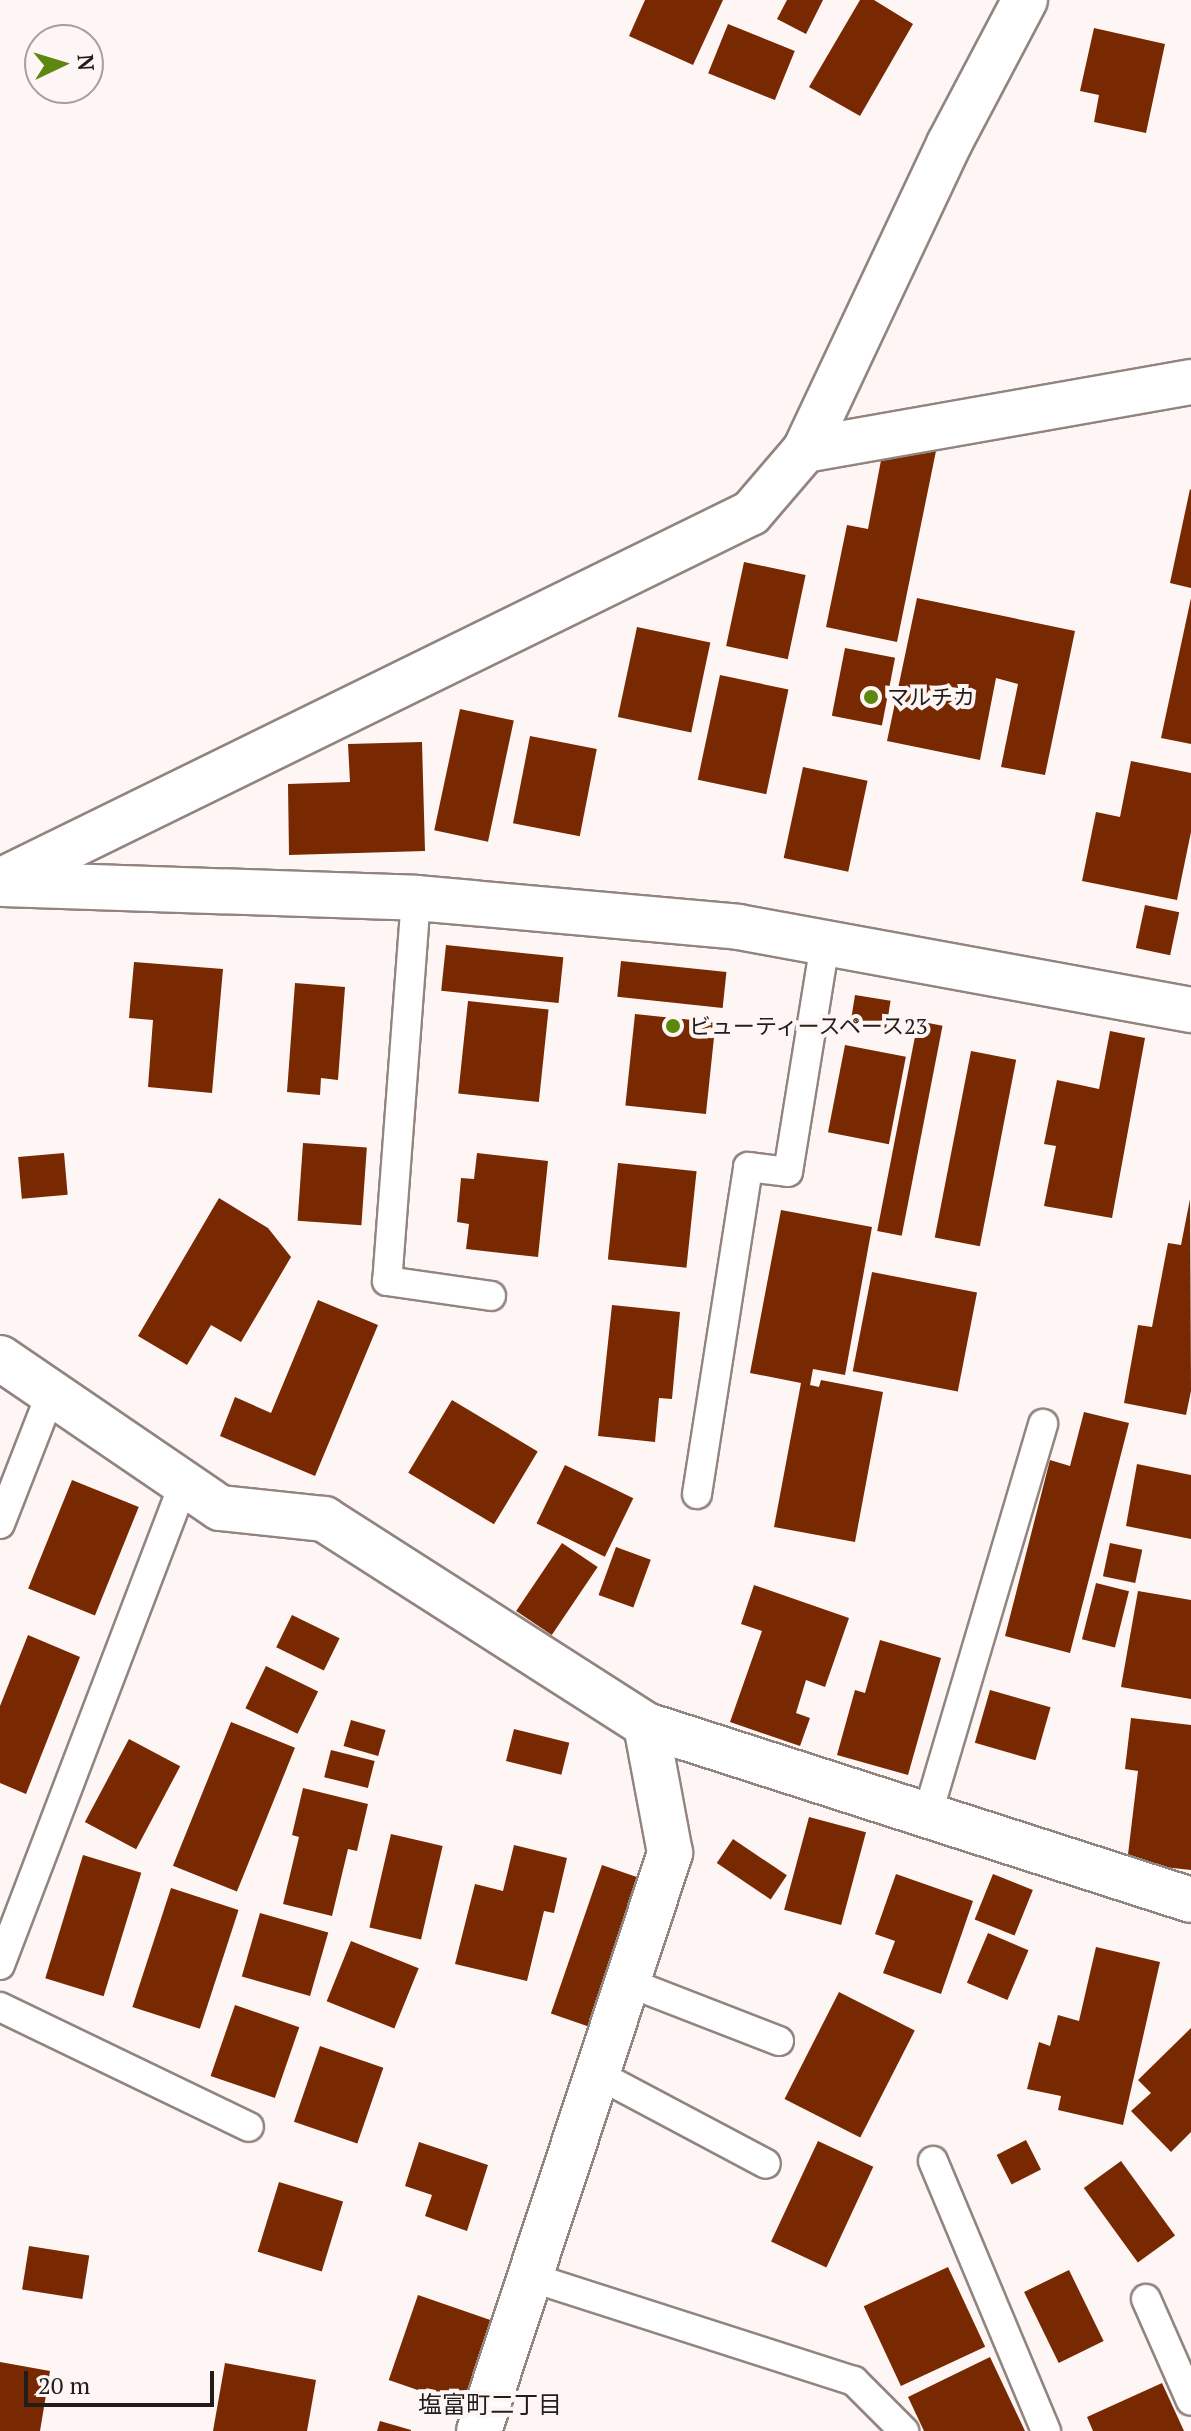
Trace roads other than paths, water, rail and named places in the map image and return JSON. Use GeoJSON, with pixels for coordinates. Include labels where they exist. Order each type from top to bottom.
{"type":"FeatureCollection","features":[{"type":"Feature","properties":{"kind":"street"},"geometry":{"type":"LineString","coordinates":[[0,882],[751,513],[805,450],[949,144],[1025,0]]}},
{"type":"Feature","properties":{"kind":"street"},"geometry":{"type":"LineString","coordinates":[[805,450],[1191,382]]}},
{"type":"Feature","properties":{"kind":"street"},"geometry":{"type":"LineString","coordinates":[[0,882],[416,898],[739,927],[1191,1010]]}},
{"type":"Feature","properties":{"kind":"street"},"geometry":{"type":"LineString","coordinates":[[0,1358],[220,1508],[324,1519],[646,1725],[1191,1900]]}},
{"type":"Feature","properties":{"kind":"street"},"geometry":{"type":"LineString","coordinates":[[479,2431],[670,1853],[646,1725]]}},
{"type":"Feature","properties":{"kind":"lane"},"geometry":{"type":"LineString","coordinates":[[416,898],[387,1281],[491,1296]]}},
{"type":"Feature","properties":{"kind":"lane"},"geometry":{"type":"LineString","coordinates":[[697,1494],[748,1167],[788,1172],[825,943]]}},
{"type":"Feature","properties":{"kind":"lane"},"geometry":{"type":"LineString","coordinates":[[0,1524],[51,1393]]}},
{"type":"Feature","properties":{"kind":"lane"},"geometry":{"type":"LineString","coordinates":[[927,1816],[1043,1424]]}},
{"type":"Feature","properties":{"kind":"lane"},"geometry":{"type":"LineString","coordinates":[[0,1965],[184,1483]]}},
{"type":"Feature","properties":{"kind":"lane"},"geometry":{"type":"LineString","coordinates":[[627,1982],[779,2041]]}},
{"type":"Feature","properties":{"kind":"lane"},"geometry":{"type":"LineString","coordinates":[[0,2007],[249,2127]]}},
{"type":"Feature","properties":{"kind":"lane"},"geometry":{"type":"LineString","coordinates":[[597,2074],[766,2164]]}},
{"type":"Feature","properties":{"kind":"lane"},"geometry":{"type":"LineString","coordinates":[[933,2161],[1046,2431]]}},
{"type":"Feature","properties":{"kind":"lane"},"geometry":{"type":"LineString","coordinates":[[530,2277],[854,2381],[904,2431]]}},
{"type":"Feature","properties":{"kind":"lane"},"geometry":{"type":"LineString","coordinates":[[1146,2299],[1191,2401]]}},
{"type":"Feature","properties":{"kind":"place","name":"マルチカ"},"geometry":{"type":"Point","coordinates":[871,697]}},
{"type":"Feature","properties":{"kind":"place","name":"ビューティースペース23"},"geometry":{"type":"Point","coordinates":[673,1026]}},
{"type":"Feature","properties":{"kind":"district","name":"塩富町二丁目"},"geometry":{"type":"Point","coordinates":[490,2405]}}]}
